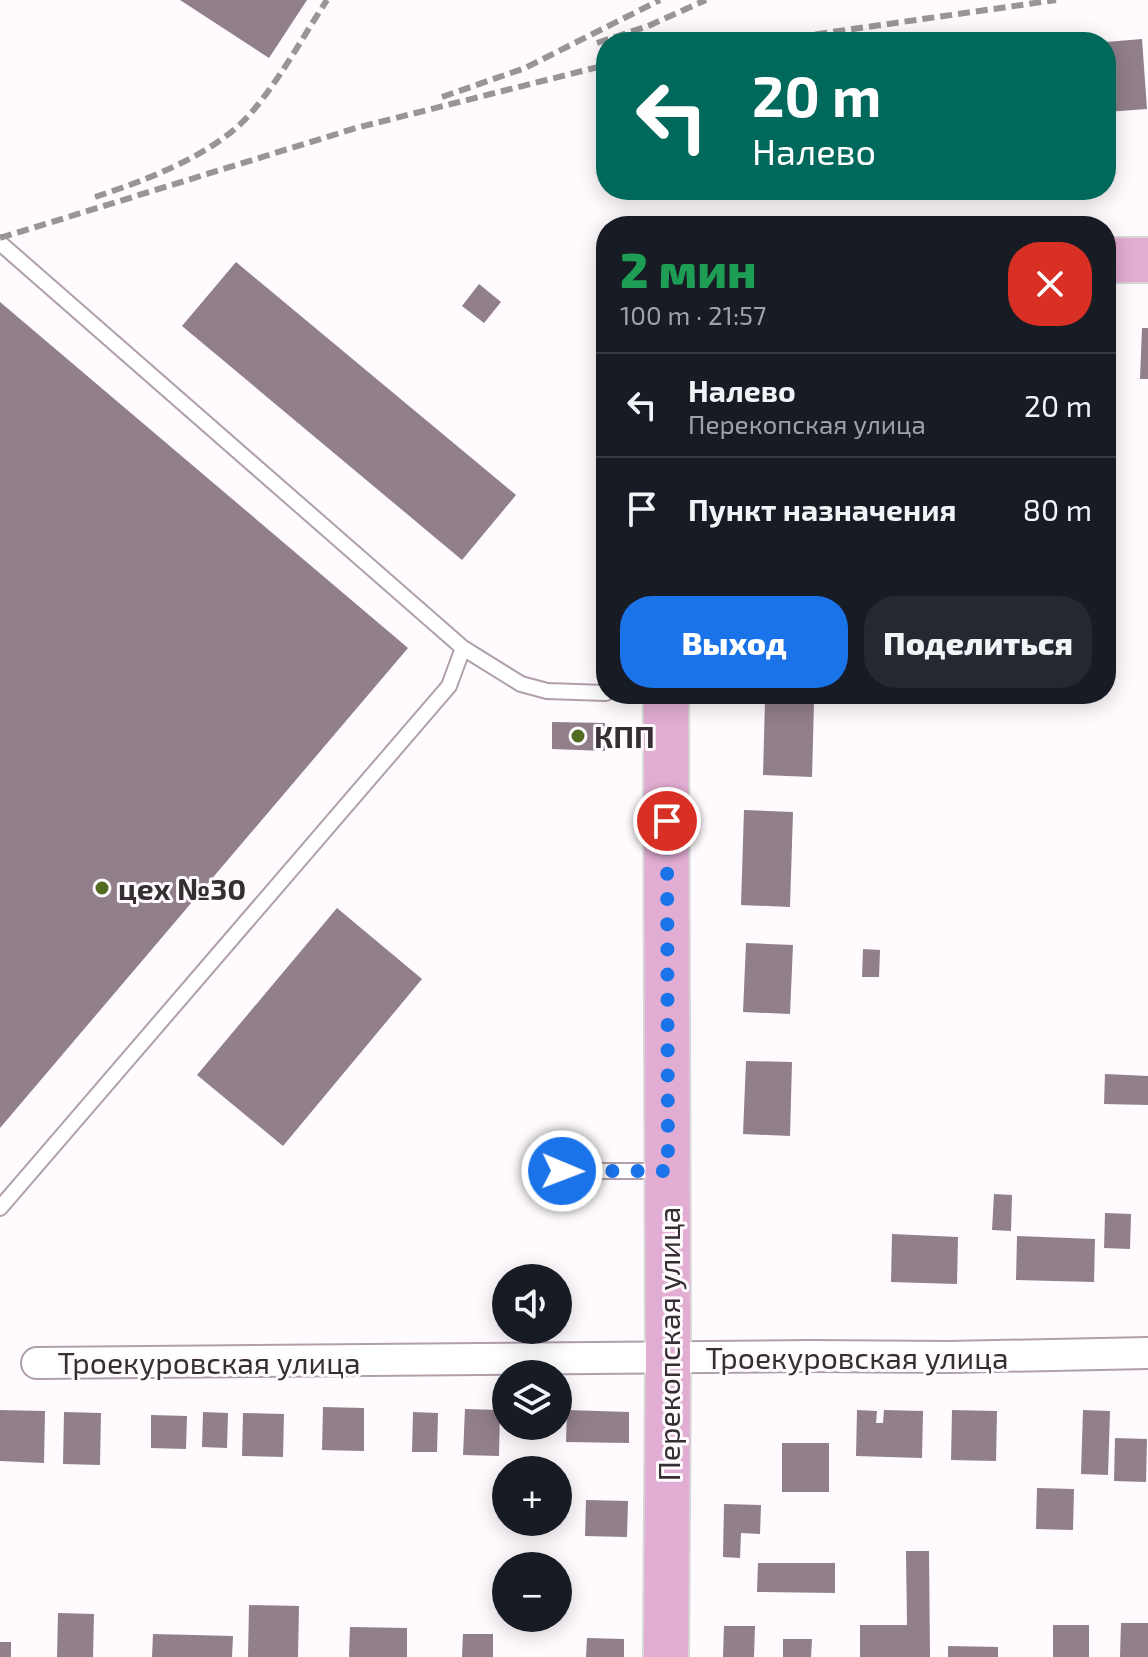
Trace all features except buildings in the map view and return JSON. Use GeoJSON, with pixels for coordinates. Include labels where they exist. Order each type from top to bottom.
{"type":"FeatureCollection","features":[{"type":"Feature","properties":{"kind":"main road"},"geometry":{"type":"LineString","coordinates":[[1116,260],[1148,260]]}},
{"type":"Feature","properties":{"kind":"main road","name":"Перекопская улица"},"geometry":{"type":"LineString","coordinates":[[666,704],[666,1657]]}},
{"type":"Feature","properties":{"kind":"street","name":"Троекуровская улица"},"geometry":{"type":"LineString","coordinates":[[37,1363],[1148,1353]]}},
{"type":"Feature","properties":{"kind":"lane"},"geometry":{"type":"LineString","coordinates":[[0,243],[463,648],[521,684],[547,691],[596,693]]}},
{"type":"Feature","properties":{"kind":"lane"},"geometry":{"type":"LineString","coordinates":[[0,1208],[449,686],[463,648]]}},
{"type":"Feature","properties":{"kind":"lane"},"geometry":{"type":"LineString","coordinates":[[562,1171],[668,1171]]}},
{"type":"Feature","properties":{"kind":"railway"},"geometry":{"type":"LineString","coordinates":[[95,197],[179,164],[236,128],[272,86],[327,0]]}},
{"type":"Feature","properties":{"kind":"railway"},"geometry":{"type":"LineString","coordinates":[[596,32],[660,0]]}},
{"type":"Feature","properties":{"kind":"railway"},"geometry":{"type":"LineString","coordinates":[[630,32],[706,0]]}},
{"type":"Feature","properties":{"kind":"railway"},"geometry":{"type":"LineString","coordinates":[[832,32],[1056,0]]}},
{"type":"Feature","properties":{"kind":"railway"},"geometry":{"type":"LineString","coordinates":[[442,97],[525,68],[596,32]]}},
{"type":"Feature","properties":{"kind":"railway"},"geometry":{"type":"LineString","coordinates":[[0,238],[356,128],[596,68]]}},
{"type":"Feature","properties":{"kind":"place","name":"КПП"},"geometry":{"type":"Point","coordinates":[578,736]}},
{"type":"Feature","properties":{"kind":"place","name":"цех №30"},"geometry":{"type":"Point","coordinates":[102,888]}},
{"type":"Feature","properties":{"kind":"route"},"geometry":{"type":"LineString","coordinates":[[562,1171],[668,1171],[667,821]]}}]}
